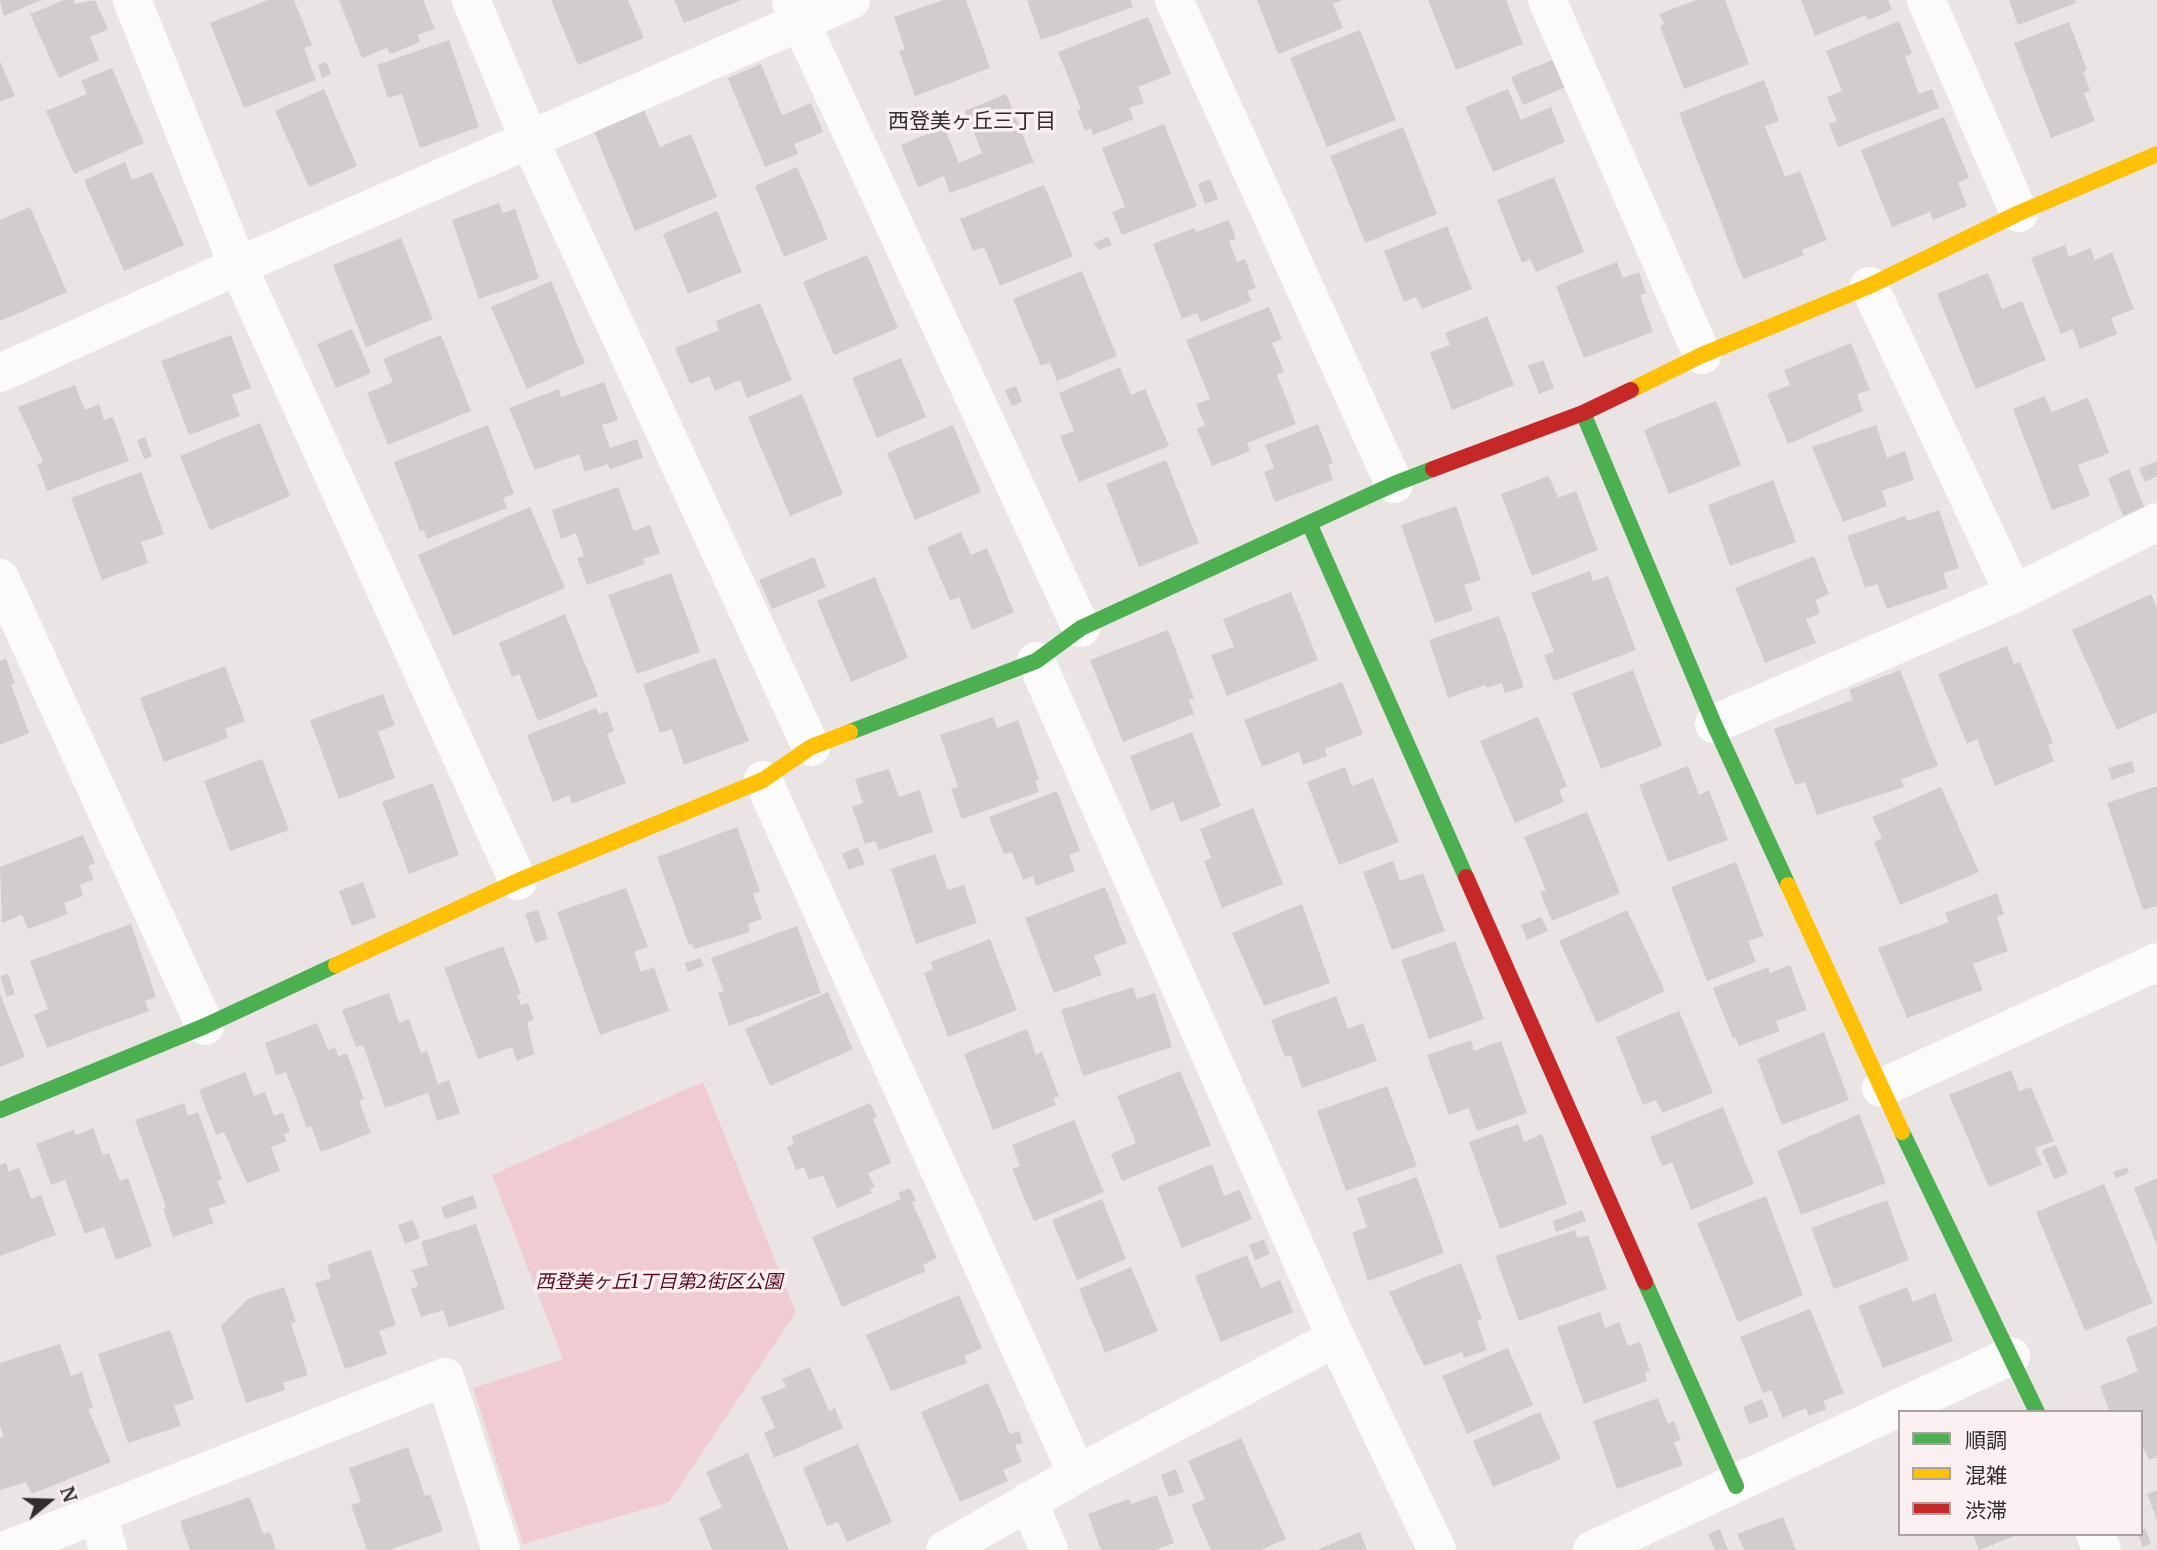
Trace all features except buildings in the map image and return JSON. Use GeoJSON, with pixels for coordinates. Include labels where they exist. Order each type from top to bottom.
{"type":"FeatureCollection","features":[{"type":"Feature","properties":{"kind":"street"},"geometry":{"type":"LineString","coordinates":[[132,0],[238,266],[518,881]]}},
{"type":"Feature","properties":{"kind":"street"},"geometry":{"type":"LineString","coordinates":[[471,0],[529,139],[811,747]]}},
{"type":"Feature","properties":{"kind":"street"},"geometry":{"type":"LineString","coordinates":[[0,373],[529,139],[795,12],[851,0]]}},
{"type":"Feature","properties":{"kind":"street"},"geometry":{"type":"LineString","coordinates":[[1174,0],[1394,484]]}},
{"type":"Feature","properties":{"kind":"street"},"geometry":{"type":"LineString","coordinates":[[1547,0],[1702,355]]}},
{"type":"Feature","properties":{"kind":"street"},"geometry":{"type":"LineString","coordinates":[[1926,0],[2019,213]]}},
{"type":"Feature","properties":{"kind":"street"},"geometry":{"type":"LineString","coordinates":[[795,12],[1082,628]]}},
{"type":"Feature","properties":{"kind":"street"},"geometry":{"type":"LineString","coordinates":[[0,1110],[205,1026],[518,881],[763,780],[811,747],[1036,661],[1082,628],[1394,484],[1583,413],[1702,355],[1869,286],[2019,213],[2157,154]]}},
{"type":"Feature","properties":{"kind":"street"},"geometry":{"type":"LineString","coordinates":[[1869,286],[2014,594]]}},
{"type":"Feature","properties":{"kind":"street"},"geometry":{"type":"LineString","coordinates":[[1583,413],[1714,724],[1881,1088],[2036,1410]]}},
{"type":"Feature","properties":{"kind":"street"},"geometry":{"type":"LineString","coordinates":[[1714,724],[2014,594],[2157,522]]}},
{"type":"Feature","properties":{"kind":"street"},"geometry":{"type":"LineString","coordinates":[[1309,523],[1736,1486]]}},
{"type":"Feature","properties":{"kind":"street"},"geometry":{"type":"LineString","coordinates":[[0,578],[205,1026]]}},
{"type":"Feature","properties":{"kind":"street"},"geometry":{"type":"LineString","coordinates":[[1036,661],[1336,1338],[1437,1550]]}},
{"type":"Feature","properties":{"kind":"street"},"geometry":{"type":"LineString","coordinates":[[763,780],[1077,1474]]}},
{"type":"Feature","properties":{"kind":"street"},"geometry":{"type":"LineString","coordinates":[[1881,1088],[2157,962]]}},
{"type":"Feature","properties":{"kind":"street"},"geometry":{"type":"LineString","coordinates":[[945,1550],[1077,1474],[1336,1338]]}},
{"type":"Feature","properties":{"kind":"street"},"geometry":{"type":"LineString","coordinates":[[1592,1550],[1736,1486],[2011,1356]]}},
{"type":"Feature","properties":{"kind":"street"},"geometry":{"type":"LineString","coordinates":[[6,1550],[445,1377],[501,1550]]}},
{"type":"Feature","properties":{"kind":"street"},"geometry":{"type":"LineString","coordinates":[[1028,1501],[1049,1550]]}},
{"type":"Feature","properties":{"kind":"street"},"geometry":{"type":"LineString","coordinates":[[98,1514],[108,1550]]}},
{"type":"Feature","properties":{"kind":"green space","name":"西登美ヶ丘1丁目第2街区公園"},"geometry":{"type":"Polygon","coordinates":[[[703,1082],[796,1312],[669,1502],[523,1544],[473,1388],[563,1359],[492,1175],[703,1082]]]}},
{"type":"Feature","properties":{"kind":"traffic: fast"},"geometry":{"type":"LineString","coordinates":[[1583,413],[1714,724],[1788,885]]}},
{"type":"Feature","properties":{"kind":"traffic: fast"},"geometry":{"type":"LineString","coordinates":[[850,732],[1036,661],[1081,628],[1394,484],[1433,469]]}},
{"type":"Feature","properties":{"kind":"traffic: fast"},"geometry":{"type":"LineString","coordinates":[[1309,523],[1466,877]]}},
{"type":"Feature","properties":{"kind":"traffic: fast"},"geometry":{"type":"LineString","coordinates":[[0,1110],[205,1026],[336,965]]}},
{"type":"Feature","properties":{"kind":"traffic: fast"},"geometry":{"type":"LineString","coordinates":[[1902,1132],[2036,1410]]}},
{"type":"Feature","properties":{"kind":"traffic: fast"},"geometry":{"type":"LineString","coordinates":[[1645,1282],[1736,1486]]}},
{"type":"Feature","properties":{"kind":"traffic: slow"},"geometry":{"type":"LineString","coordinates":[[1631,390],[1702,355],[1869,286],[2019,213],[2157,154]]}},
{"type":"Feature","properties":{"kind":"traffic: slow"},"geometry":{"type":"LineString","coordinates":[[336,965],[518,881],[763,780],[811,747],[850,732]]}},
{"type":"Feature","properties":{"kind":"traffic: slow"},"geometry":{"type":"LineString","coordinates":[[1788,885],[1902,1132]]}},
{"type":"Feature","properties":{"kind":"traffic: jam"},"geometry":{"type":"LineString","coordinates":[[1433,469],[1583,413],[1631,390]]}},
{"type":"Feature","properties":{"kind":"traffic: jam"},"geometry":{"type":"LineString","coordinates":[[1466,877],[1645,1282]]}},
{"type":"Feature","properties":{"kind":"district","name":"西登美ヶ丘三丁目"},"geometry":{"type":"Point","coordinates":[972,122]}}]}
